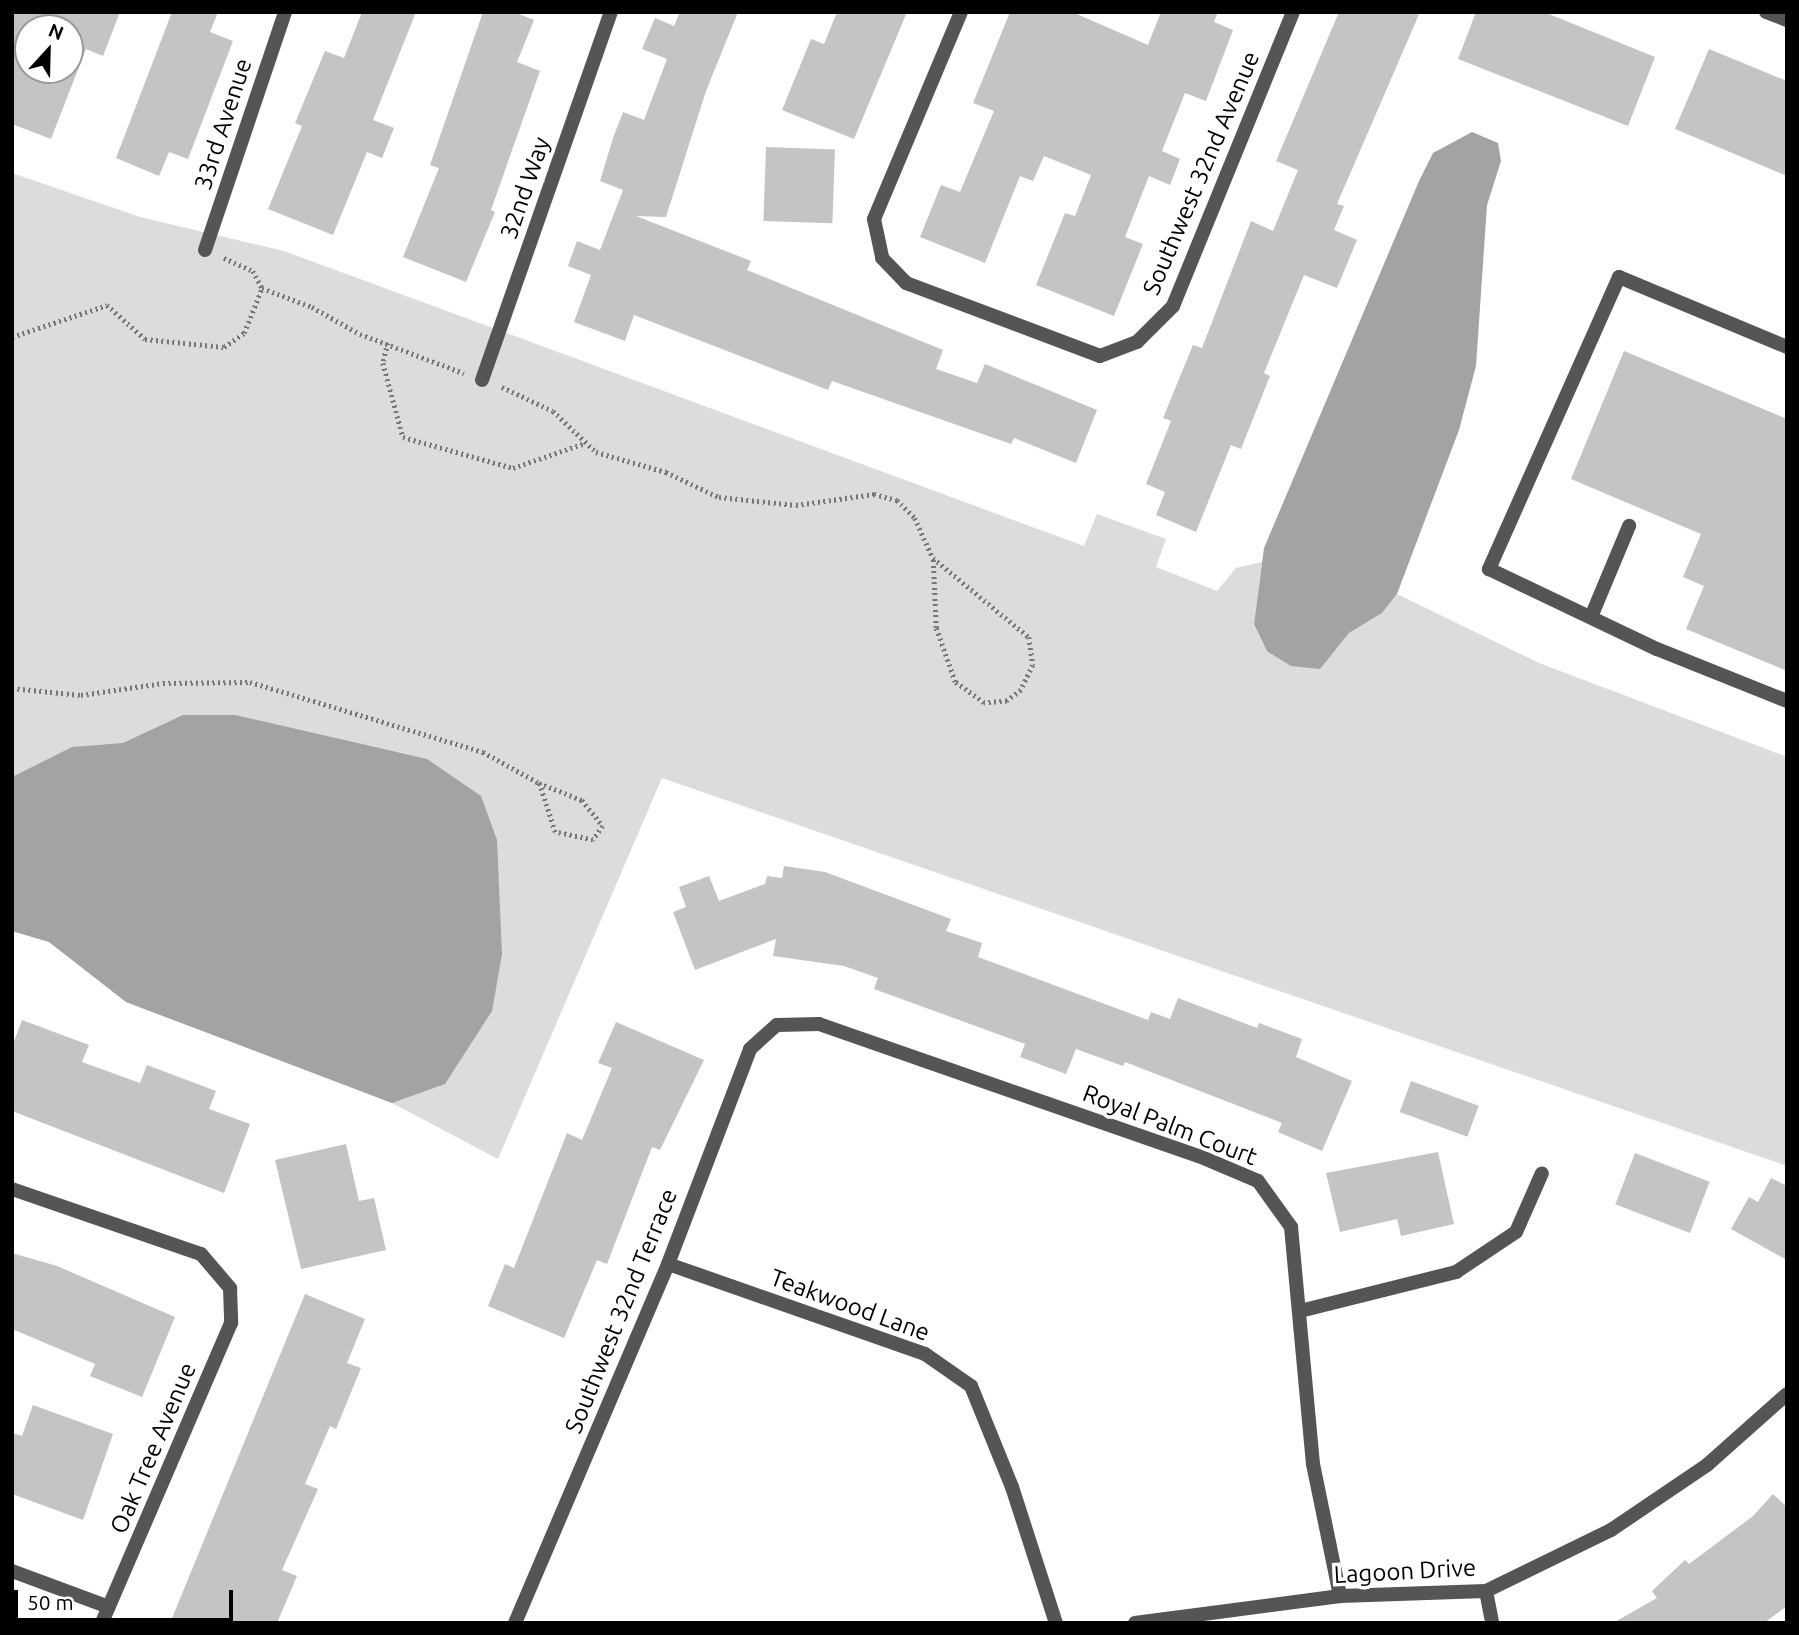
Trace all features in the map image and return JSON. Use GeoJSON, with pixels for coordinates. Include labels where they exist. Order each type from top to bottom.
{"type":"FeatureCollection","features":[{"type":"Feature","properties":{"kind":"street","name":"33rd Avenue"},"geometry":{"type":"LineString","coordinates":[[205,250],[285,12]]}},
{"type":"Feature","properties":{"kind":"street","name":"32nd Way"},"geometry":{"type":"LineString","coordinates":[[482,380],[611,12]]}},
{"type":"Feature","properties":{"kind":"street","name":"Southwest 32nd Avenue"},"geometry":{"type":"LineString","coordinates":[[961,12],[874,219],[882,258],[906,283],[1100,356],[1137,342],[1173,306],[1293,12]]}},
{"type":"Feature","properties":{"kind":"street"},"geometry":{"type":"LineString","coordinates":[[1766,12],[1787,20]]}},
{"type":"Feature","properties":{"kind":"street"},"geometry":{"type":"LineString","coordinates":[[1787,347],[1619,276],[1489,569],[1591,617],[1787,701]]}},
{"type":"Feature","properties":{"kind":"street"},"geometry":{"type":"LineString","coordinates":[[1591,617],[1629,526]]}},
{"type":"Feature","properties":{"kind":"street","name":"Royal Palm Court"},"geometry":{"type":"LineString","coordinates":[[777,1025],[819,1024],[1199,1156],[1258,1181],[1291,1227],[1313,1464],[1340,1596]]}},
{"type":"Feature","properties":{"kind":"street","name":"Southwest 32nd Terrace"},"geometry":{"type":"LineString","coordinates":[[515,1623],[668,1264],[750,1049],[777,1025]]}},
{"type":"Feature","properties":{"kind":"street"},"geometry":{"type":"LineString","coordinates":[[1300,1311],[1456,1272],[1517,1232],[1542,1172]]}},
{"type":"Feature","properties":{"kind":"street","name":"Oak Tree Avenue"},"geometry":{"type":"LineString","coordinates":[[12,1189],[201,1254],[230,1288],[231,1323],[102,1623]]}},
{"type":"Feature","properties":{"kind":"street","name":"Teakwood Lane"},"geometry":{"type":"LineString","coordinates":[[668,1264],[925,1354],[971,1386],[1012,1487],[1056,1623]]}},
{"type":"Feature","properties":{"kind":"street","name":"Lagoon Drive"},"geometry":{"type":"LineString","coordinates":[[1135,1623],[1340,1596],[1486,1591],[1611,1530],[1707,1465],[1787,1394]]}},
{"type":"Feature","properties":{"kind":"street"},"geometry":{"type":"LineString","coordinates":[[12,1571],[109,1607]]}},
{"type":"Feature","properties":{"kind":"street"},"geometry":{"type":"LineString","coordinates":[[1486,1591],[1492,1623]]}},
{"type":"Feature","properties":{"kind":"path"},"geometry":{"type":"LineString","coordinates":[[205,250],[253,271],[262,288]]}},
{"type":"Feature","properties":{"kind":"path"},"geometry":{"type":"LineString","coordinates":[[388,344],[383,363],[403,438],[513,468],[585,443]]}},
{"type":"Feature","properties":{"kind":"path"},"geometry":{"type":"LineString","coordinates":[[933,558],[1029,637],[1033,665],[1021,690],[1007,701],[984,704],[955,682],[936,628],[933,558]]}},
{"type":"Feature","properties":{"kind":"path"},"geometry":{"type":"LineString","coordinates":[[12,688],[81,695],[163,683],[250,682],[483,752],[539,783],[582,800],[603,826],[593,840],[555,832],[539,783]]}},
{"type":"Feature","properties":{"kind":"shaded area"},"geometry":{"type":"Polygon","coordinates":[[[1472,132],[1498,143],[1501,161],[1487,205],[1476,366],[1459,430],[1397,594],[1382,613],[1349,633],[1320,669],[1291,666],[1267,651],[1254,624],[1264,548],[1433,153],[1472,132]]]}},
{"type":"Feature","properties":{"kind":"shaded area"},"geometry":{"type":"Polygon","coordinates":[[[12,173],[140,217],[284,251],[1084,546],[1097,514],[1166,539],[1156,567],[1217,591],[1236,568],[1262,562],[1254,625],[1320,668],[1349,633],[1382,613],[1397,594],[1539,663],[1787,757],[1787,1166],[662,778],[498,1159],[392,1103],[126,1002],[49,942],[12,931],[12,173]]]}},
{"type":"Feature","properties":{"kind":"shaded area"},"geometry":{"type":"Polygon","coordinates":[[[183,715],[235,715],[427,759],[481,796],[497,840],[502,954],[492,1011],[445,1084],[392,1103],[126,1002],[49,942],[12,931],[12,777],[72,747],[123,743],[183,715]]]}},
{"type":"Feature","properties":{"kind":"building"},"geometry":{"type":"Polygon","coordinates":[[[12,12],[120,12],[103,56],[86,49],[84,54],[84,14],[14,14],[14,84],[72,84],[51,139],[12,124],[12,12]]]}},
{"type":"Feature","properties":{"kind":"building"},"geometry":{"type":"Polygon","coordinates":[[[172,12],[218,12],[210,32],[233,41],[188,159],[169,152],[159,176],[116,158],[172,12]]]}},
{"type":"Feature","properties":{"kind":"building"},"geometry":{"type":"Polygon","coordinates":[[[362,12],[416,12],[373,120],[394,128],[382,158],[367,152],[333,235],[268,209],[302,126],[295,123],[325,51],[344,58],[362,12]]]}},
{"type":"Feature","properties":{"kind":"building"},"geometry":{"type":"Polygon","coordinates":[[[483,12],[514,12],[534,20],[517,62],[540,71],[491,210],[495,212],[466,282],[403,257],[439,168],[430,165],[483,12]]]}},
{"type":"Feature","properties":{"kind":"building"},"geometry":{"type":"Polygon","coordinates":[[[680,12],[738,12],[706,91],[666,217],[636,216],[751,261],[747,270],[943,350],[936,369],[977,383],[985,364],[1097,410],[1076,463],[1014,438],[1011,444],[832,381],[828,390],[634,315],[625,341],[574,322],[591,275],[568,266],[577,241],[600,250],[623,190],[600,181],[613,138],[623,112],[644,120],[667,59],[642,49],[655,18],[674,26],[680,12]]]}},
{"type":"Feature","properties":{"kind":"building"},"geometry":{"type":"Polygon","coordinates":[[[837,12],[907,12],[854,139],[782,110],[811,39],[824,44],[837,12]]]}},
{"type":"Feature","properties":{"kind":"building"},"geometry":{"type":"Polygon","coordinates":[[[1010,12],[1072,12],[1148,45],[1161,12],[1218,12],[1214,22],[1233,30],[1206,101],[1185,93],[1162,151],[1180,159],[1170,185],[1149,176],[1125,237],[1143,244],[1114,316],[1036,285],[1065,213],[1075,216],[1091,175],[1044,156],[1033,181],[1020,176],[985,263],[920,237],[941,185],[960,192],[994,111],[973,103],[1010,12]]]}},
{"type":"Feature","properties":{"kind":"building"},"geometry":{"type":"Polygon","coordinates":[[[1339,12],[1420,12],[1337,204],[1344,206],[1334,230],[1357,240],[1337,288],[1304,275],[1264,373],[1270,376],[1241,449],[1231,445],[1196,532],[1156,515],[1165,492],[1146,484],[1171,421],[1163,418],[1193,345],[1202,348],[1251,221],[1273,231],[1298,170],[1276,161],[1339,12]]]}},
{"type":"Feature","properties":{"kind":"building"},"geometry":{"type":"Polygon","coordinates":[[[1476,12],[1544,12],[1655,57],[1628,126],[1458,59],[1476,12]]]}},
{"type":"Feature","properties":{"kind":"building"},"geometry":{"type":"Polygon","coordinates":[[[1709,49],[1787,81],[1787,176],[1675,129],[1709,49]]]}},
{"type":"Feature","properties":{"kind":"building"},"geometry":{"type":"Polygon","coordinates":[[[766,147],[835,149],[832,223],[763,221],[766,147]]]}},
{"type":"Feature","properties":{"kind":"building"},"geometry":{"type":"Polygon","coordinates":[[[1624,351],[1787,419],[1787,671],[1686,629],[1704,586],[1683,577],[1701,534],[1571,479],[1624,351]]]}},
{"type":"Feature","properties":{"kind":"building"},"geometry":{"type":"Polygon","coordinates":[[[784,866],[825,872],[951,919],[946,931],[982,943],[978,957],[1148,1020],[1151,1012],[1170,1019],[1178,998],[1257,1028],[1259,1023],[1302,1039],[1296,1057],[1352,1081],[1322,1151],[1278,1132],[1282,1123],[1125,1062],[1123,1066],[1076,1049],[1066,1074],[1020,1057],[1025,1044],[874,989],[878,978],[844,966],[773,956],[776,939],[695,970],[673,912],[686,907],[679,887],[709,876],[719,901],[765,884],[767,876],[782,878],[784,866]]]}},
{"type":"Feature","properties":{"kind":"building"},"geometry":{"type":"Polygon","coordinates":[[[22,1020],[89,1045],[82,1062],[140,1083],[147,1065],[216,1091],[209,1109],[250,1124],[224,1193],[12,1111],[12,1047],[22,1020]]]}},
{"type":"Feature","properties":{"kind":"building"},"geometry":{"type":"Polygon","coordinates":[[[616,1022],[704,1060],[660,1150],[652,1147],[607,1264],[597,1260],[564,1338],[488,1306],[505,1264],[514,1268],[567,1133],[582,1140],[612,1068],[598,1063],[616,1022]]]}},
{"type":"Feature","properties":{"kind":"building"},"geometry":{"type":"Polygon","coordinates":[[[1411,1081],[1479,1106],[1467,1137],[1400,1112],[1411,1081]]]}},
{"type":"Feature","properties":{"kind":"building"},"geometry":{"type":"Polygon","coordinates":[[[346,1144],[359,1201],[374,1198],[386,1250],[301,1269],[275,1160],[346,1144]]]}},
{"type":"Feature","properties":{"kind":"building"},"geometry":{"type":"Polygon","coordinates":[[[1438,1152],[1454,1224],[1401,1236],[1397,1219],[1340,1232],[1326,1173],[1438,1152]]]}},
{"type":"Feature","properties":{"kind":"building"},"geometry":{"type":"Polygon","coordinates":[[[1635,1153],[1710,1182],[1690,1233],[1615,1204],[1635,1153]]]}},
{"type":"Feature","properties":{"kind":"building"},"geometry":{"type":"Polygon","coordinates":[[[1771,1178],[1787,1186],[1787,1260],[1731,1229],[1749,1197],[1758,1202],[1771,1178]]]}},
{"type":"Feature","properties":{"kind":"building"},"geometry":{"type":"Polygon","coordinates":[[[12,1253],[57,1266],[175,1317],[142,1397],[90,1376],[95,1364],[12,1329],[12,1253]]]}},
{"type":"Feature","properties":{"kind":"building"},"geometry":{"type":"Polygon","coordinates":[[[305,1294],[365,1319],[347,1363],[361,1368],[336,1429],[330,1426],[305,1484],[318,1489],[282,1570],[297,1576],[277,1623],[170,1623],[305,1294]]]}},
{"type":"Feature","properties":{"kind":"building"},"geometry":{"type":"Polygon","coordinates":[[[33,1405],[113,1434],[83,1520],[12,1494],[12,1433],[22,1436],[33,1405]]]}},
{"type":"Feature","properties":{"kind":"building"},"geometry":{"type":"Polygon","coordinates":[[[1773,1494],[1787,1507],[1787,1606],[1764,1623],[1613,1623],[1657,1598],[1652,1591],[1685,1560],[1689,1564],[1753,1516],[1773,1494]]]}}]}
